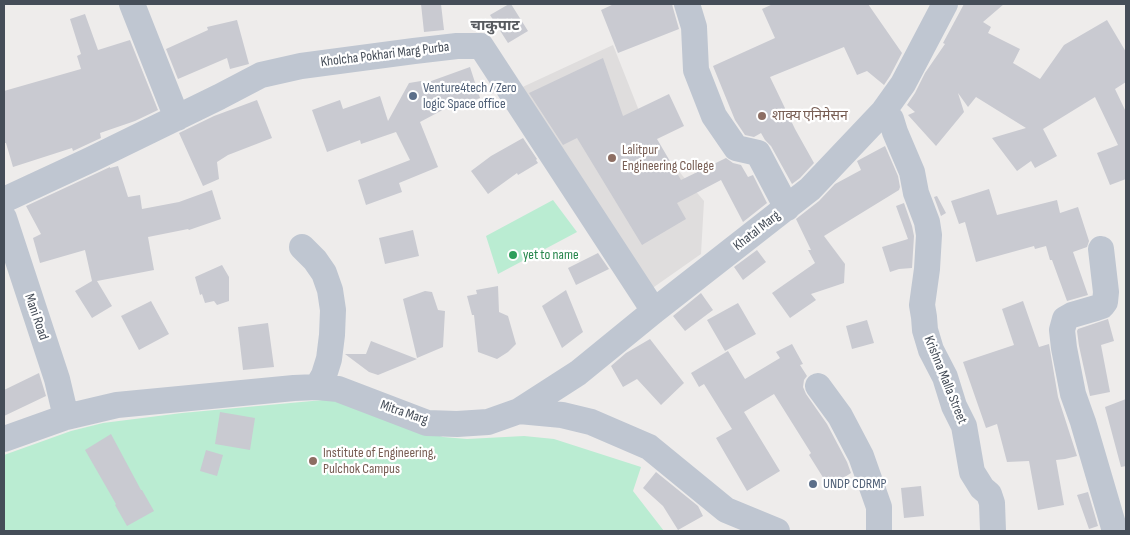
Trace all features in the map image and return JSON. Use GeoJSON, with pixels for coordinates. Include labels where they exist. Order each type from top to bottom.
{"type":"FeatureCollection","features":[{"type":"Feature","properties":{"kind":"street"},"geometry":{"type":"LineString","coordinates":[[132,4],[177,118]]}},
{"type":"Feature","properties":{"kind":"street"},"geometry":{"type":"LineString","coordinates":[[686,4],[694,27],[696,70],[714,116],[736,148],[758,153],[787,208]]}},
{"type":"Feature","properties":{"kind":"street","name":"Khatal Marg"},"geometry":{"type":"LineString","coordinates":[[519,411],[578,373],[810,189],[883,112],[903,84],[945,4]]}},
{"type":"Feature","properties":{"kind":"street","name":"Kholcha Pokhari Marg Purba"},"geometry":{"type":"LineString","coordinates":[[4,200],[177,118],[260,75],[301,66],[414,51],[458,46],[481,46],[654,311]]}},
{"type":"Feature","properties":{"kind":"street","name":"Krishna Malla Street"},"geometry":{"type":"LineString","coordinates":[[883,112],[891,119],[912,172],[916,193],[927,222],[929,235],[927,270],[922,305],[925,330],[931,350],[945,377],[954,406],[964,426],[972,472],[982,488],[989,494],[992,503],[993,531]]}},
{"type":"Feature","properties":{"kind":"street","name":"Mani Road"},"geometry":{"type":"LineString","coordinates":[[4,218],[56,379],[66,417]]}},
{"type":"Feature","properties":{"kind":"street"},"geometry":{"type":"LineString","coordinates":[[302,246],[324,273],[330,290],[333,310],[329,359],[324,375],[317,387]]}},
{"type":"Feature","properties":{"kind":"street"},"geometry":{"type":"LineString","coordinates":[[1101,249],[1106,292],[1105,302],[1102,306],[1065,318],[1062,330],[1073,394],[1118,528]]}},
{"type":"Feature","properties":{"kind":"street"},"geometry":{"type":"LineString","coordinates":[[818,386],[840,416],[861,456],[879,507],[879,531]]}},
{"type":"Feature","properties":{"kind":"street","name":"Mitra Marg"},"geometry":{"type":"LineString","coordinates":[[4,439],[66,417],[117,405],[317,387],[338,389],[426,423],[488,422],[519,411],[562,415],[590,422],[649,447],[726,510],[777,531]]}},
{"type":"Feature","properties":{"kind":"shaded area","name":"Lalitpur Engineering College"},"geometry":{"type":"Polygon","coordinates":[[[613,45],[649,136],[704,201],[701,254],[644,294],[514,91],[613,45]]]}},
{"type":"Feature","properties":{"kind":"green space","name":"yet to name"},"geometry":{"type":"Polygon","coordinates":[[[553,200],[577,232],[498,274],[486,236],[553,200]]]}},
{"type":"Feature","properties":{"kind":"green space","name":"Institute of Engineering, Pulchok Campus"},"geometry":{"type":"Polygon","coordinates":[[[334,399],[443,437],[467,439],[524,436],[554,439],[641,467],[633,491],[664,531],[4,531],[4,455],[71,431],[103,423],[182,413],[334,399]]]}},
{"type":"Feature","properties":{"kind":"building"},"geometry":{"type":"Polygon","coordinates":[[[421,4],[441,4],[444,30],[424,32],[421,4]]]}},
{"type":"Feature","properties":{"kind":"building"},"geometry":{"type":"Polygon","coordinates":[[[511,4],[528,31],[508,43],[490,15],[511,4]]]}},
{"type":"Feature","properties":{"kind":"building"},"geometry":{"type":"Polygon","coordinates":[[[614,4],[672,4],[679,29],[618,53],[601,10],[614,4]]]}},
{"type":"Feature","properties":{"kind":"building"},"geometry":{"type":"Polygon","coordinates":[[[773,4],[868,4],[902,53],[884,85],[867,71],[857,75],[844,47],[770,77],[814,163],[792,184],[771,146],[761,133],[754,137],[745,135],[735,120],[713,66],[775,38],[762,9],[773,4]]]}},
{"type":"Feature","properties":{"kind":"building"},"geometry":{"type":"Polygon","coordinates":[[[964,4],[1004,4],[983,22],[991,27],[988,33],[1020,49],[1013,63],[1040,79],[1064,45],[1107,20],[1126,52],[1126,82],[1115,89],[1126,112],[1126,179],[1110,185],[1097,153],[1118,145],[1095,97],[1043,129],[1057,156],[1035,168],[1031,161],[1017,171],[992,138],[1026,128],[976,97],[968,107],[958,93],[964,112],[936,146],[908,115],[915,112],[907,105],[925,73],[945,44],[943,43],[964,4]]]}},
{"type":"Feature","properties":{"kind":"building"},"geometry":{"type":"Polygon","coordinates":[[[85,14],[98,50],[130,40],[158,110],[135,121],[100,133],[101,138],[73,151],[72,148],[13,167],[6,143],[4,143],[4,91],[81,69],[77,56],[81,54],[70,19],[85,14]]]}},
{"type":"Feature","properties":{"kind":"building"},"geometry":{"type":"Polygon","coordinates":[[[237,20],[249,64],[230,69],[227,58],[178,79],[166,49],[208,30],[207,27],[237,20]]]}},
{"type":"Feature","properties":{"kind":"building"},"geometry":{"type":"Polygon","coordinates":[[[603,58],[623,116],[669,94],[684,126],[657,139],[681,180],[726,158],[733,163],[741,165],[748,177],[753,175],[767,203],[743,222],[721,180],[677,203],[686,219],[642,245],[577,138],[563,145],[529,93],[603,58]]]}},
{"type":"Feature","properties":{"kind":"building"},"geometry":{"type":"Polygon","coordinates":[[[470,67],[480,98],[453,108],[452,105],[420,122],[438,167],[399,183],[402,192],[366,205],[358,180],[410,160],[396,132],[361,144],[360,140],[327,152],[312,110],[340,100],[343,109],[380,96],[388,121],[409,83],[421,81],[423,84],[470,67]]]}},
{"type":"Feature","properties":{"kind":"building"},"geometry":{"type":"Polygon","coordinates":[[[257,100],[272,138],[228,155],[217,162],[219,179],[203,186],[179,133],[214,116],[257,100]]]}},
{"type":"Feature","properties":{"kind":"building"},"geometry":{"type":"Polygon","coordinates":[[[523,138],[538,163],[518,175],[517,173],[488,194],[471,171],[491,156],[523,138]]]}},
{"type":"Feature","properties":{"kind":"building"},"geometry":{"type":"Polygon","coordinates":[[[885,146],[898,176],[899,190],[824,236],[845,264],[844,283],[811,294],[816,300],[790,318],[772,293],[815,263],[796,219],[819,201],[835,184],[861,170],[857,161],[885,146]]]}},
{"type":"Feature","properties":{"kind":"building"},"geometry":{"type":"Polygon","coordinates":[[[118,166],[128,197],[140,195],[142,209],[179,202],[212,190],[221,219],[189,230],[148,237],[154,270],[97,281],[112,306],[92,318],[75,291],[92,281],[85,250],[40,263],[33,238],[41,234],[26,206],[110,167],[118,166]]]}},
{"type":"Feature","properties":{"kind":"building"},"geometry":{"type":"Polygon","coordinates":[[[989,189],[997,215],[1057,200],[1060,213],[1078,207],[1089,241],[1087,247],[1073,252],[1088,295],[1067,301],[1046,246],[1035,249],[1034,246],[976,262],[965,222],[959,224],[951,201],[989,189]]]}},
{"type":"Feature","properties":{"kind":"building"},"geometry":{"type":"Polygon","coordinates":[[[937,196],[946,213],[941,216],[934,197],[937,196]]]}},
{"type":"Feature","properties":{"kind":"building"},"geometry":{"type":"Polygon","coordinates":[[[904,203],[914,236],[912,268],[890,272],[882,247],[908,239],[896,206],[904,203]]]}},
{"type":"Feature","properties":{"kind":"building"},"geometry":{"type":"Polygon","coordinates":[[[413,230],[419,256],[385,264],[379,238],[413,230]]]}},
{"type":"Feature","properties":{"kind":"building"},"geometry":{"type":"Polygon","coordinates":[[[757,250],[766,262],[743,280],[734,267],[757,250]]]}},
{"type":"Feature","properties":{"kind":"building"},"geometry":{"type":"Polygon","coordinates":[[[598,253],[609,269],[576,285],[568,268],[598,253]]]}},
{"type":"Feature","properties":{"kind":"building"},"geometry":{"type":"Polygon","coordinates":[[[222,265],[229,277],[229,301],[217,305],[214,301],[205,303],[202,294],[200,295],[195,277],[222,265]]]}},
{"type":"Feature","properties":{"kind":"building"},"geometry":{"type":"Polygon","coordinates":[[[498,286],[499,312],[508,316],[516,344],[497,359],[478,352],[474,315],[472,315],[467,296],[477,294],[476,290],[498,286]]]}},
{"type":"Feature","properties":{"kind":"building"},"geometry":{"type":"Polygon","coordinates":[[[566,290],[583,332],[562,348],[542,306],[566,290]]]}},
{"type":"Feature","properties":{"kind":"building"},"geometry":{"type":"Polygon","coordinates":[[[425,291],[432,292],[438,310],[445,311],[443,347],[417,358],[403,299],[425,291]]]}},
{"type":"Feature","properties":{"kind":"building"},"geometry":{"type":"Polygon","coordinates":[[[701,293],[713,310],[685,331],[673,316],[701,293]]]}},
{"type":"Feature","properties":{"kind":"building"},"geometry":{"type":"Polygon","coordinates":[[[151,301],[169,334],[139,350],[121,316],[151,301]]]}},
{"type":"Feature","properties":{"kind":"building"},"geometry":{"type":"Polygon","coordinates":[[[1023,301],[1039,347],[1049,344],[1058,397],[1077,456],[1056,460],[1064,505],[1038,510],[1029,461],[1007,462],[997,424],[986,428],[963,362],[1014,345],[1002,309],[1023,301]]]}},
{"type":"Feature","properties":{"kind":"building"},"geometry":{"type":"Polygon","coordinates":[[[738,303],[756,334],[725,351],[707,320],[738,303]]]}},
{"type":"Feature","properties":{"kind":"building"},"geometry":{"type":"Polygon","coordinates":[[[1108,319],[1114,341],[1101,345],[1110,392],[1090,396],[1077,331],[1078,329],[1108,319]]]}},
{"type":"Feature","properties":{"kind":"building"},"geometry":{"type":"Polygon","coordinates":[[[867,320],[874,343],[852,349],[846,326],[867,320]]]}},
{"type":"Feature","properties":{"kind":"building"},"geometry":{"type":"Polygon","coordinates":[[[268,323],[274,367],[243,370],[238,327],[268,323]]]}},
{"type":"Feature","properties":{"kind":"building"},"geometry":{"type":"Polygon","coordinates":[[[650,339],[684,383],[661,405],[637,379],[623,387],[611,366],[626,353],[650,339]]]}},
{"type":"Feature","properties":{"kind":"building"},"geometry":{"type":"Polygon","coordinates":[[[371,341],[417,359],[378,375],[369,372],[345,354],[366,354],[371,341]]]}},
{"type":"Feature","properties":{"kind":"building"},"geometry":{"type":"Polygon","coordinates":[[[792,344],[803,364],[800,365],[807,376],[803,387],[806,394],[827,424],[851,473],[829,487],[809,455],[811,453],[774,394],[744,412],[780,471],[747,491],[716,438],[732,429],[704,384],[699,387],[691,373],[728,351],[745,379],[780,358],[776,352],[792,344]]]}},
{"type":"Feature","properties":{"kind":"building"},"geometry":{"type":"Polygon","coordinates":[[[39,373],[46,396],[4,416],[4,390],[39,373]]]}},
{"type":"Feature","properties":{"kind":"building"},"geometry":{"type":"Polygon","coordinates":[[[1126,399],[1126,466],[1121,467],[1105,407],[1126,399]]]}},
{"type":"Feature","properties":{"kind":"building"},"geometry":{"type":"Polygon","coordinates":[[[220,412],[255,418],[250,450],[215,444],[220,412]]]}},
{"type":"Feature","properties":{"kind":"building"},"geometry":{"type":"Polygon","coordinates":[[[111,434],[154,511],[127,526],[85,450],[111,434]]]}},
{"type":"Feature","properties":{"kind":"building"},"geometry":{"type":"Polygon","coordinates":[[[206,450],[223,455],[217,476],[200,471],[206,450]]]}},
{"type":"Feature","properties":{"kind":"building"},"geometry":{"type":"Polygon","coordinates":[[[656,472],[698,506],[703,516],[678,530],[663,506],[643,488],[656,472]]]}},
{"type":"Feature","properties":{"kind":"building"},"geometry":{"type":"Polygon","coordinates":[[[921,486],[924,516],[904,518],[901,488],[921,486]]]}},
{"type":"Feature","properties":{"kind":"building"},"geometry":{"type":"Polygon","coordinates":[[[1088,492],[1098,526],[1089,529],[1077,495],[1088,492]]]}},
{"type":"Feature","properties":{"kind":"place","name":"Venture4tech / Zero logic Space office"},"geometry":{"type":"Point","coordinates":[413,96]}},
{"type":"Feature","properties":{"kind":"place","name":"शाक्य एनिमेसन"},"geometry":{"type":"Point","coordinates":[762,116]}},
{"type":"Feature","properties":{"kind":"place","name":"Lalitpur Engineering College"},"geometry":{"type":"Point","coordinates":[612,158]}},
{"type":"Feature","properties":{"kind":"place","name":"yet to name"},"geometry":{"type":"Point","coordinates":[513,255]}},
{"type":"Feature","properties":{"kind":"place","name":"Institute of Engineering, Pulchok Campus"},"geometry":{"type":"Point","coordinates":[313,461]}},
{"type":"Feature","properties":{"kind":"place","name":"UNDP CDRMP"},"geometry":{"type":"Point","coordinates":[813,484]}},
{"type":"Feature","properties":{"kind":"district","name":"चाकुपाट"},"geometry":{"type":"Point","coordinates":[495,26]}}]}
